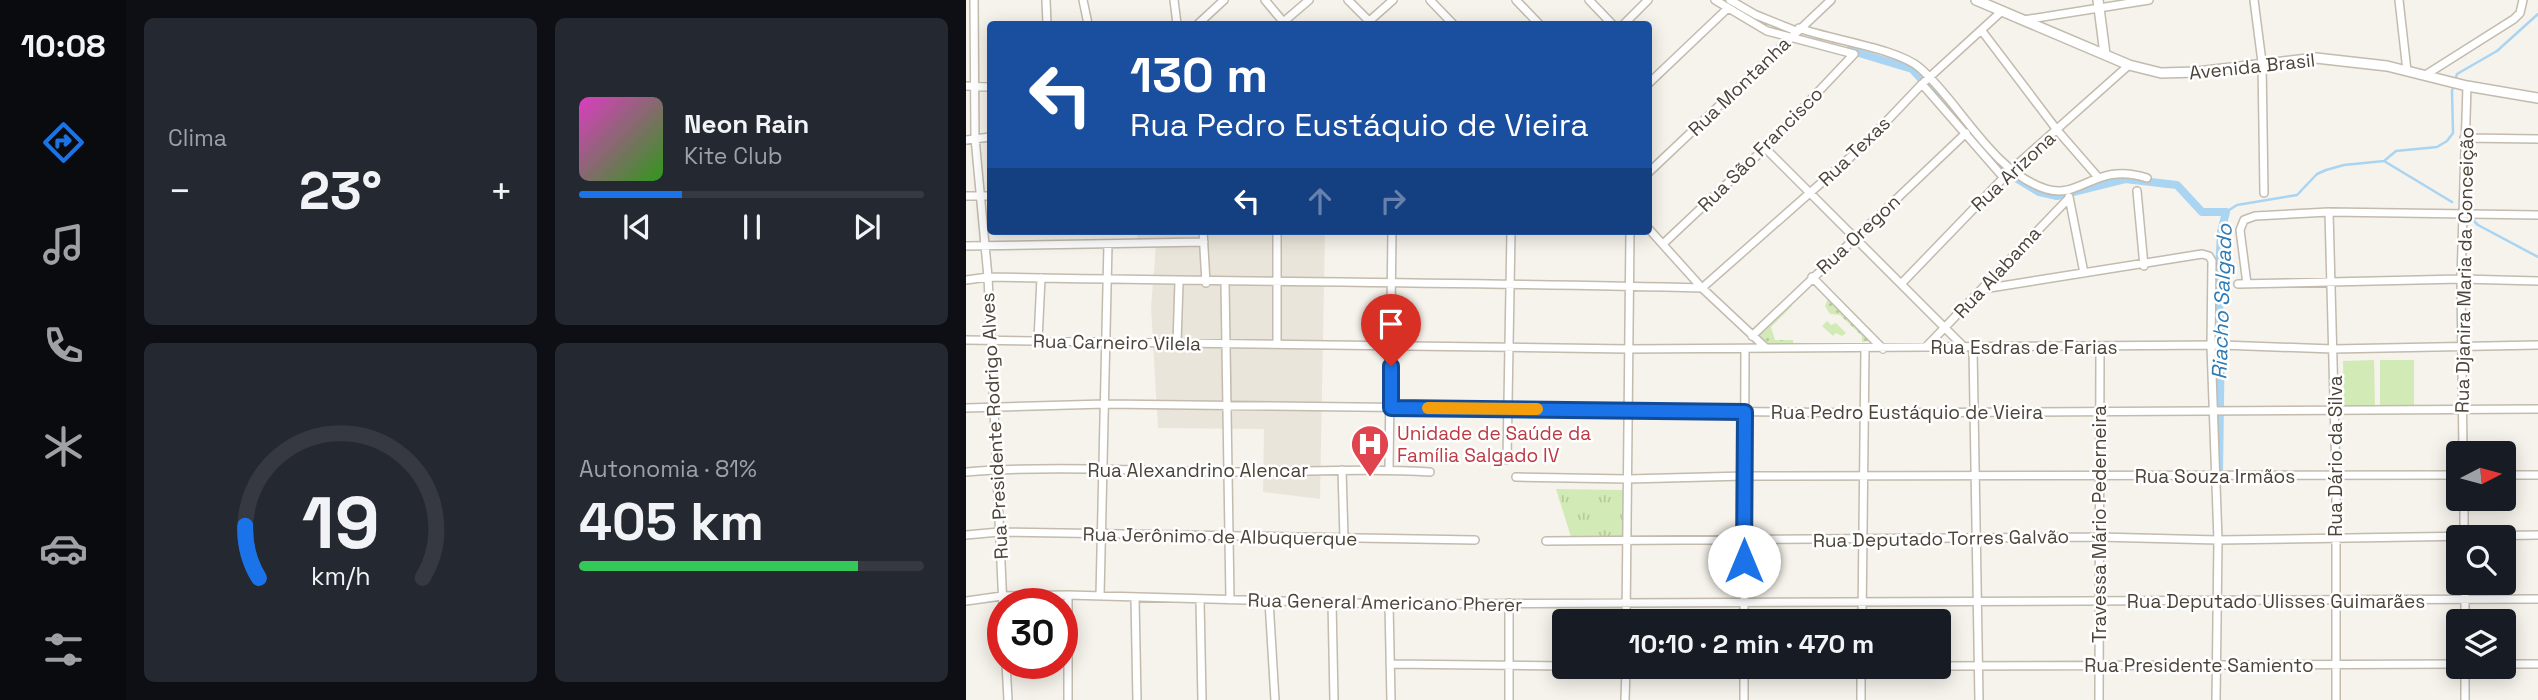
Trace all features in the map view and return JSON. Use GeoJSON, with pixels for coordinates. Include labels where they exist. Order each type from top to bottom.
{"type":"FeatureCollection","features":[{"type":"Feature","properties":{"kind":"street","name":"Rua Presidente Rodrigo Alves"},"geometry":{"type":"LineString","coordinates":[[974,0],[970,28],[975,87],[975,138],[988,277],[1002,588]]}},
{"type":"Feature","properties":{"kind":"street"},"geometry":{"type":"LineString","coordinates":[[1046,0],[1047,21]]}},
{"type":"Feature","properties":{"kind":"street"},"geometry":{"type":"LineString","coordinates":[[1083,0],[1087,21]]}},
{"type":"Feature","properties":{"kind":"street"},"geometry":{"type":"LineString","coordinates":[[1174,0],[1177,21]]}},
{"type":"Feature","properties":{"kind":"street"},"geometry":{"type":"LineString","coordinates":[[1201,21],[1224,0]]}},
{"type":"Feature","properties":{"kind":"street"},"geometry":{"type":"LineString","coordinates":[[1265,0],[1281,21]]}},
{"type":"Feature","properties":{"kind":"street"},"geometry":{"type":"LineString","coordinates":[[1286,21],[1309,0]]}},
{"type":"Feature","properties":{"kind":"street"},"geometry":{"type":"LineString","coordinates":[[1348,0],[1366,21]]}},
{"type":"Feature","properties":{"kind":"street"},"geometry":{"type":"LineString","coordinates":[[1372,21],[1393,0]]}},
{"type":"Feature","properties":{"kind":"street"},"geometry":{"type":"LineString","coordinates":[[1430,0],[1450,21]]}},
{"type":"Feature","properties":{"kind":"street"},"geometry":{"type":"LineString","coordinates":[[1516,0],[1536,21]]}},
{"type":"Feature","properties":{"kind":"street"},"geometry":{"type":"LineString","coordinates":[[1589,0],[1609,21]]}},
{"type":"Feature","properties":{"kind":"street"},"geometry":{"type":"LineString","coordinates":[[1627,21],[1648,0]]}},
{"type":"Feature","properties":{"kind":"street"},"geometry":{"type":"LineString","coordinates":[[1715,0],[1729,4],[1756,26],[1912,63],[1929,77],[2007,173]]}},
{"type":"Feature","properties":{"kind":"street","name":"Rua Montanha"},"geometry":{"type":"LineString","coordinates":[[1652,169],[1831,0]]}},
{"type":"Feature","properties":{"kind":"street","name":"Avenida Brasil"},"geometry":{"type":"LineString","coordinates":[[1976,0],[2129,65],[2150,71],[2178,73],[2316,58],[2427,74],[2468,86],[2538,98]]}},
{"type":"Feature","properties":{"kind":"street"},"geometry":{"type":"LineString","coordinates":[[2023,20],[2099,4],[2149,0]]}},
{"type":"Feature","properties":{"kind":"street"},"geometry":{"type":"LineString","coordinates":[[2254,0],[2262,62],[2264,193]]}},
{"type":"Feature","properties":{"kind":"street"},"geometry":{"type":"LineString","coordinates":[[2399,0],[2407,71]]}},
{"type":"Feature","properties":{"kind":"street"},"geometry":{"type":"LineString","coordinates":[[2427,74],[2520,13],[2523,0]]}},
{"type":"Feature","properties":{"kind":"street"},"geometry":{"type":"LineString","coordinates":[[1652,80],[1729,4]]}},
{"type":"Feature","properties":{"kind":"street"},"geometry":{"type":"LineString","coordinates":[[2099,4],[2105,54]]}},
{"type":"Feature","properties":{"kind":"street","name":"Rua Texas"},"geometry":{"type":"LineString","coordinates":[[1702,288],[1863,146],[1929,77],[2002,11]]}},
{"type":"Feature","properties":{"kind":"street"},"geometry":{"type":"LineString","coordinates":[[1982,31],[2057,130],[2097,176]]}},
{"type":"Feature","properties":{"kind":"street","name":"Rua São Francisco"},"geometry":{"type":"LineString","coordinates":[[1664,243],[1765,148],[1854,54],[1794,34]]}},
{"type":"Feature","properties":{"kind":"street","name":"Rua Arizona"},"geometry":{"type":"LineString","coordinates":[[1901,284],[2007,173],[2129,65]]}},
{"type":"Feature","properties":{"kind":"street"},"geometry":{"type":"LineString","coordinates":[[1922,84],[1965,133],[2007,173],[2054,190],[2076,187],[2097,176],[2127,171],[2147,178]]}},
{"type":"Feature","properties":{"kind":"street"},"geometry":{"type":"LineString","coordinates":[[966,86],[987,87]]}},
{"type":"Feature","properties":{"kind":"street","name":"Rua Djanira Maria da Conceição"},"geometry":{"type":"LineString","coordinates":[[2463,441],[2461,279],[2464,138],[2468,86]]}},
{"type":"Feature","properties":{"kind":"street","name":"Rua Oregon"},"geometry":{"type":"LineString","coordinates":[[1752,335],[1965,133]]}},
{"type":"Feature","properties":{"kind":"street"},"geometry":{"type":"LineString","coordinates":[[966,139],[987,137]]}},
{"type":"Feature","properties":{"kind":"street"},"geometry":{"type":"LineString","coordinates":[[2464,138],[2538,139]]}},
{"type":"Feature","properties":{"kind":"street"},"geometry":{"type":"LineString","coordinates":[[1765,148],[1812,192],[1945,328],[1969,348],[1975,412],[1979,700]]}},
{"type":"Feature","properties":{"kind":"street"},"geometry":{"type":"LineString","coordinates":[[2137,191],[2144,265]]}},
{"type":"Feature","properties":{"kind":"street"},"geometry":{"type":"LineString","coordinates":[[966,196],[987,196]]}},
{"type":"Feature","properties":{"kind":"street","name":"Rua Alabama"},"geometry":{"type":"LineString","coordinates":[[1926,347],[2069,197],[2084,273]]}},
{"type":"Feature","properties":{"kind":"street"},"geometry":{"type":"LineString","coordinates":[[2247,284],[2240,230],[2244,220],[2268,215],[2329,212],[2538,215]]}},
{"type":"Feature","properties":{"kind":"street","name":"Rua Dário da Silva"},"geometry":{"type":"LineString","coordinates":[[2329,212],[2336,475],[2336,700]]}},
{"type":"Feature","properties":{"kind":"street"},"geometry":{"type":"LineString","coordinates":[[1652,232],[1702,288],[1766,348]]}},
{"type":"Feature","properties":{"kind":"street"},"geometry":{"type":"LineString","coordinates":[[1203,235],[1206,282]]}},
{"type":"Feature","properties":{"kind":"street"},"geometry":{"type":"LineString","coordinates":[[1277,235],[1277,344]]}},
{"type":"Feature","properties":{"kind":"street"},"geometry":{"type":"LineString","coordinates":[[1389,469],[1392,235]]}},
{"type":"Feature","properties":{"kind":"street"},"geometry":{"type":"LineString","coordinates":[[1507,460],[1511,235]]}},
{"type":"Feature","properties":{"kind":"street"},"geometry":{"type":"LineString","coordinates":[[1626,609],[1630,235]]}},
{"type":"Feature","properties":{"kind":"street"},"geometry":{"type":"LineString","coordinates":[[966,246],[1204,242]]}},
{"type":"Feature","properties":{"kind":"street"},"geometry":{"type":"LineString","coordinates":[[1100,596],[1108,244]]}},
{"type":"Feature","properties":{"kind":"street"},"geometry":{"type":"LineString","coordinates":[[1983,289],[2202,254],[2212,261],[2217,412],[2214,477],[2218,540],[2216,700]]}},
{"type":"Feature","properties":{"kind":"street"},"geometry":{"type":"LineString","coordinates":[[966,280],[988,277],[1225,283],[1277,280],[1510,282],[1702,288]]}},
{"type":"Feature","properties":{"kind":"street"},"geometry":{"type":"LineString","coordinates":[[1812,277],[1883,349]]}},
{"type":"Feature","properties":{"kind":"street"},"geometry":{"type":"LineString","coordinates":[[1038,340],[1041,278]]}},
{"type":"Feature","properties":{"kind":"street"},"geometry":{"type":"LineString","coordinates":[[2238,284],[2461,279],[2538,281]]}},
{"type":"Feature","properties":{"kind":"street"},"geometry":{"type":"LineString","coordinates":[[1177,343],[1179,282]]}},
{"type":"Feature","properties":{"kind":"street"},"geometry":{"type":"LineString","coordinates":[[1225,283],[1230,600]]}},
{"type":"Feature","properties":{"kind":"street","name":"Rua Carneiro Vilela"},"geometry":{"type":"LineString","coordinates":[[966,340],[989,338],[1391,345]]}},
{"type":"Feature","properties":{"kind":"street","name":"Rua Esdras de Farias"},"geometry":{"type":"LineString","coordinates":[[1391,345],[1628,349],[2216,346],[2333,349],[2538,345]]}},
{"type":"Feature","properties":{"kind":"street","name":"Travessa Mário Pederneira"},"geometry":{"type":"LineString","coordinates":[[2099,700],[2100,348]]}},
{"type":"Feature","properties":{"kind":"street"},"geometry":{"type":"LineString","coordinates":[[1744,609],[1745,349]]}},
{"type":"Feature","properties":{"kind":"street"},"geometry":{"type":"LineString","coordinates":[[1862,609],[1864,349]]}},
{"type":"Feature","properties":{"kind":"street","name":"Rua Pedro Eustáquio de Vieira"},"geometry":{"type":"LineString","coordinates":[[966,408],[1105,404],[1507,408],[1627,412],[2538,409]]}},
{"type":"Feature","properties":{"kind":"street","name":"Rua Alexandrino Alencar"},"geometry":{"type":"LineString","coordinates":[[966,472],[997,469],[1228,472],[1389,469],[1430,472]]}},
{"type":"Feature","properties":{"kind":"street"},"geometry":{"type":"LineString","coordinates":[[1342,470],[1344,538]]}},
{"type":"Feature","properties":{"kind":"street"},"geometry":{"type":"LineString","coordinates":[[2516,475],[2538,474]]}},
{"type":"Feature","properties":{"kind":"street","name":"Rua Souza Irmãos"},"geometry":{"type":"LineString","coordinates":[[1516,477],[1628,479],[1745,476],[2446,475]]}},
{"type":"Feature","properties":{"kind":"street","name":"Rua Jerônimo de Albuquerque"},"geometry":{"type":"LineString","coordinates":[[966,535],[999,532],[1475,541]]}},
{"type":"Feature","properties":{"kind":"street","name":"Rua Deputado Torres Galvão"},"geometry":{"type":"LineString","coordinates":[[2516,535],[2538,535]]}},
{"type":"Feature","properties":{"kind":"street","name":"Rua Deputado Torres Galvão"},"geometry":{"type":"LineString","coordinates":[[1546,541],[2099,537],[2218,540],[2446,536]]}},
{"type":"Feature","properties":{"kind":"street","name":"Rua General Americano Pherer"},"geometry":{"type":"LineString","coordinates":[[1078,595],[1388,604],[2098,602]]}},
{"type":"Feature","properties":{"kind":"street"},"geometry":{"type":"LineString","coordinates":[[2465,595],[2465,609]]}},
{"type":"Feature","properties":{"kind":"street","name":"Rua General Americano Pherer"},"geometry":{"type":"LineString","coordinates":[[966,601],[987,598]]}},
{"type":"Feature","properties":{"kind":"street"},"geometry":{"type":"LineString","coordinates":[[1135,598],[1137,700]]}},
{"type":"Feature","properties":{"kind":"street","name":"Rua Deputado Ulisses Guimarães"},"geometry":{"type":"LineString","coordinates":[[2098,602],[2538,599]]}},
{"type":"Feature","properties":{"kind":"street"},"geometry":{"type":"LineString","coordinates":[[1200,600],[1202,700]]}},
{"type":"Feature","properties":{"kind":"street"},"geometry":{"type":"LineString","coordinates":[[1269,601],[1275,700]]}},
{"type":"Feature","properties":{"kind":"street"},"geometry":{"type":"LineString","coordinates":[[1332,602],[1334,700]]}},
{"type":"Feature","properties":{"kind":"street"},"geometry":{"type":"LineString","coordinates":[[1508,700],[1509,603]]}},
{"type":"Feature","properties":{"kind":"street"},"geometry":{"type":"LineString","coordinates":[[1388,604],[1391,700]]}},
{"type":"Feature","properties":{"kind":"street"},"geometry":{"type":"LineString","coordinates":[[1390,664],[1552,666]]}},
{"type":"Feature","properties":{"kind":"street","name":"Rua Presidente Samiento"},"geometry":{"type":"LineString","coordinates":[[1951,666],[2446,664]]}},
{"type":"Feature","properties":{"kind":"street"},"geometry":{"type":"LineString","coordinates":[[2516,664],[2538,664]]}},
{"type":"Feature","properties":{"kind":"street"},"geometry":{"type":"LineString","coordinates":[[1007,679],[1008,700]]}},
{"type":"Feature","properties":{"kind":"street"},"geometry":{"type":"LineString","coordinates":[[1068,679],[1068,700]]}},
{"type":"Feature","properties":{"kind":"street"},"geometry":{"type":"LineString","coordinates":[[1625,700],[1626,679]]}},
{"type":"Feature","properties":{"kind":"street"},"geometry":{"type":"LineString","coordinates":[[1744,679],[1744,700]]}},
{"type":"Feature","properties":{"kind":"street"},"geometry":{"type":"LineString","coordinates":[[1860,679],[1861,700]]}},
{"type":"Feature","properties":{"kind":"street"},"geometry":{"type":"LineString","coordinates":[[2465,679],[2465,700]]}},
{"type":"Feature","properties":{"kind":"shaded area"},"geometry":{"type":"Polygon","coordinates":[[[1137,235],[1325,235],[1320,499],[1263,492],[1264,429],[1158,428],[1151,308],[1156,245],[1138,243],[1137,235]]]}},
{"type":"Feature","properties":{"kind":"green space"},"geometry":{"type":"Polygon","coordinates":[[[1828,299],[1869,341],[1862,342],[1862,336],[1840,315],[1830,314],[1825,306],[1828,299]]]}},
{"type":"Feature","properties":{"kind":"green space"},"geometry":{"type":"Polygon","coordinates":[[[1790,304],[1792,306],[1771,327],[1775,340],[1793,340],[1793,343],[1768,343],[1757,335],[1790,304]]]}},
{"type":"Feature","properties":{"kind":"green space"},"geometry":{"type":"Polygon","coordinates":[[[1827,321],[1831,325],[1836,323],[1846,333],[1842,336],[1836,333],[1833,336],[1822,326],[1827,321]]]}},
{"type":"Feature","properties":{"kind":"green space"},"geometry":{"type":"Polygon","coordinates":[[[2374,360],[2375,408],[2344,409],[2343,361],[2374,360]]]}},
{"type":"Feature","properties":{"kind":"green space"},"geometry":{"type":"Polygon","coordinates":[[[2380,360],[2414,360],[2414,412],[2380,412],[2380,360]]]}},
{"type":"Feature","properties":{"kind":"green space"},"geometry":{"type":"Polygon","coordinates":[[[1556,489],[1625,490],[1622,538],[1571,537],[1556,489]]]}},
{"type":"Feature","properties":{"kind":"waterway"},"geometry":{"type":"LineString","coordinates":[[2226,212],[2237,205],[2297,195],[2317,174],[2326,170],[2344,165],[2384,161],[2396,151],[2437,147],[2447,141],[2453,133],[2452,91],[2457,74],[2497,51],[2538,14]]}},
{"type":"Feature","properties":{"kind":"waterway","name":"Riacho Salgado"},"geometry":{"type":"LineString","coordinates":[[1849,50],[1912,69],[1975,137]]}},
{"type":"Feature","properties":{"kind":"waterway","name":"Riacho Salgado"},"geometry":{"type":"LineString","coordinates":[[1988,152],[2011,175],[2039,192],[2057,196],[2125,179],[2177,185],[2202,212],[2226,212],[2221,232],[2218,291],[2221,329],[2219,475]]}},
{"type":"Feature","properties":{"kind":"waterway"},"geometry":{"type":"LineString","coordinates":[[2384,161],[2452,202]]}},
{"type":"Feature","properties":{"kind":"waterway"},"geometry":{"type":"LineString","coordinates":[[2469,216],[2478,225],[2538,257]]}},
{"type":"Feature","properties":{"kind":"slow traffic"},"geometry":{"type":"LineString","coordinates":[[1428,408],[1537,409]]}},
{"type":"Feature","properties":{"kind":"place","name":"Unidade de Saúde da Família Salgado IV"},"geometry":{"type":"Point","coordinates":[1370,478]}},
{"type":"Feature","properties":{"kind":"route"},"geometry":{"type":"LineString","coordinates":[[1391,366],[1391,408],[1745,412],[1744,561]]}}]}
